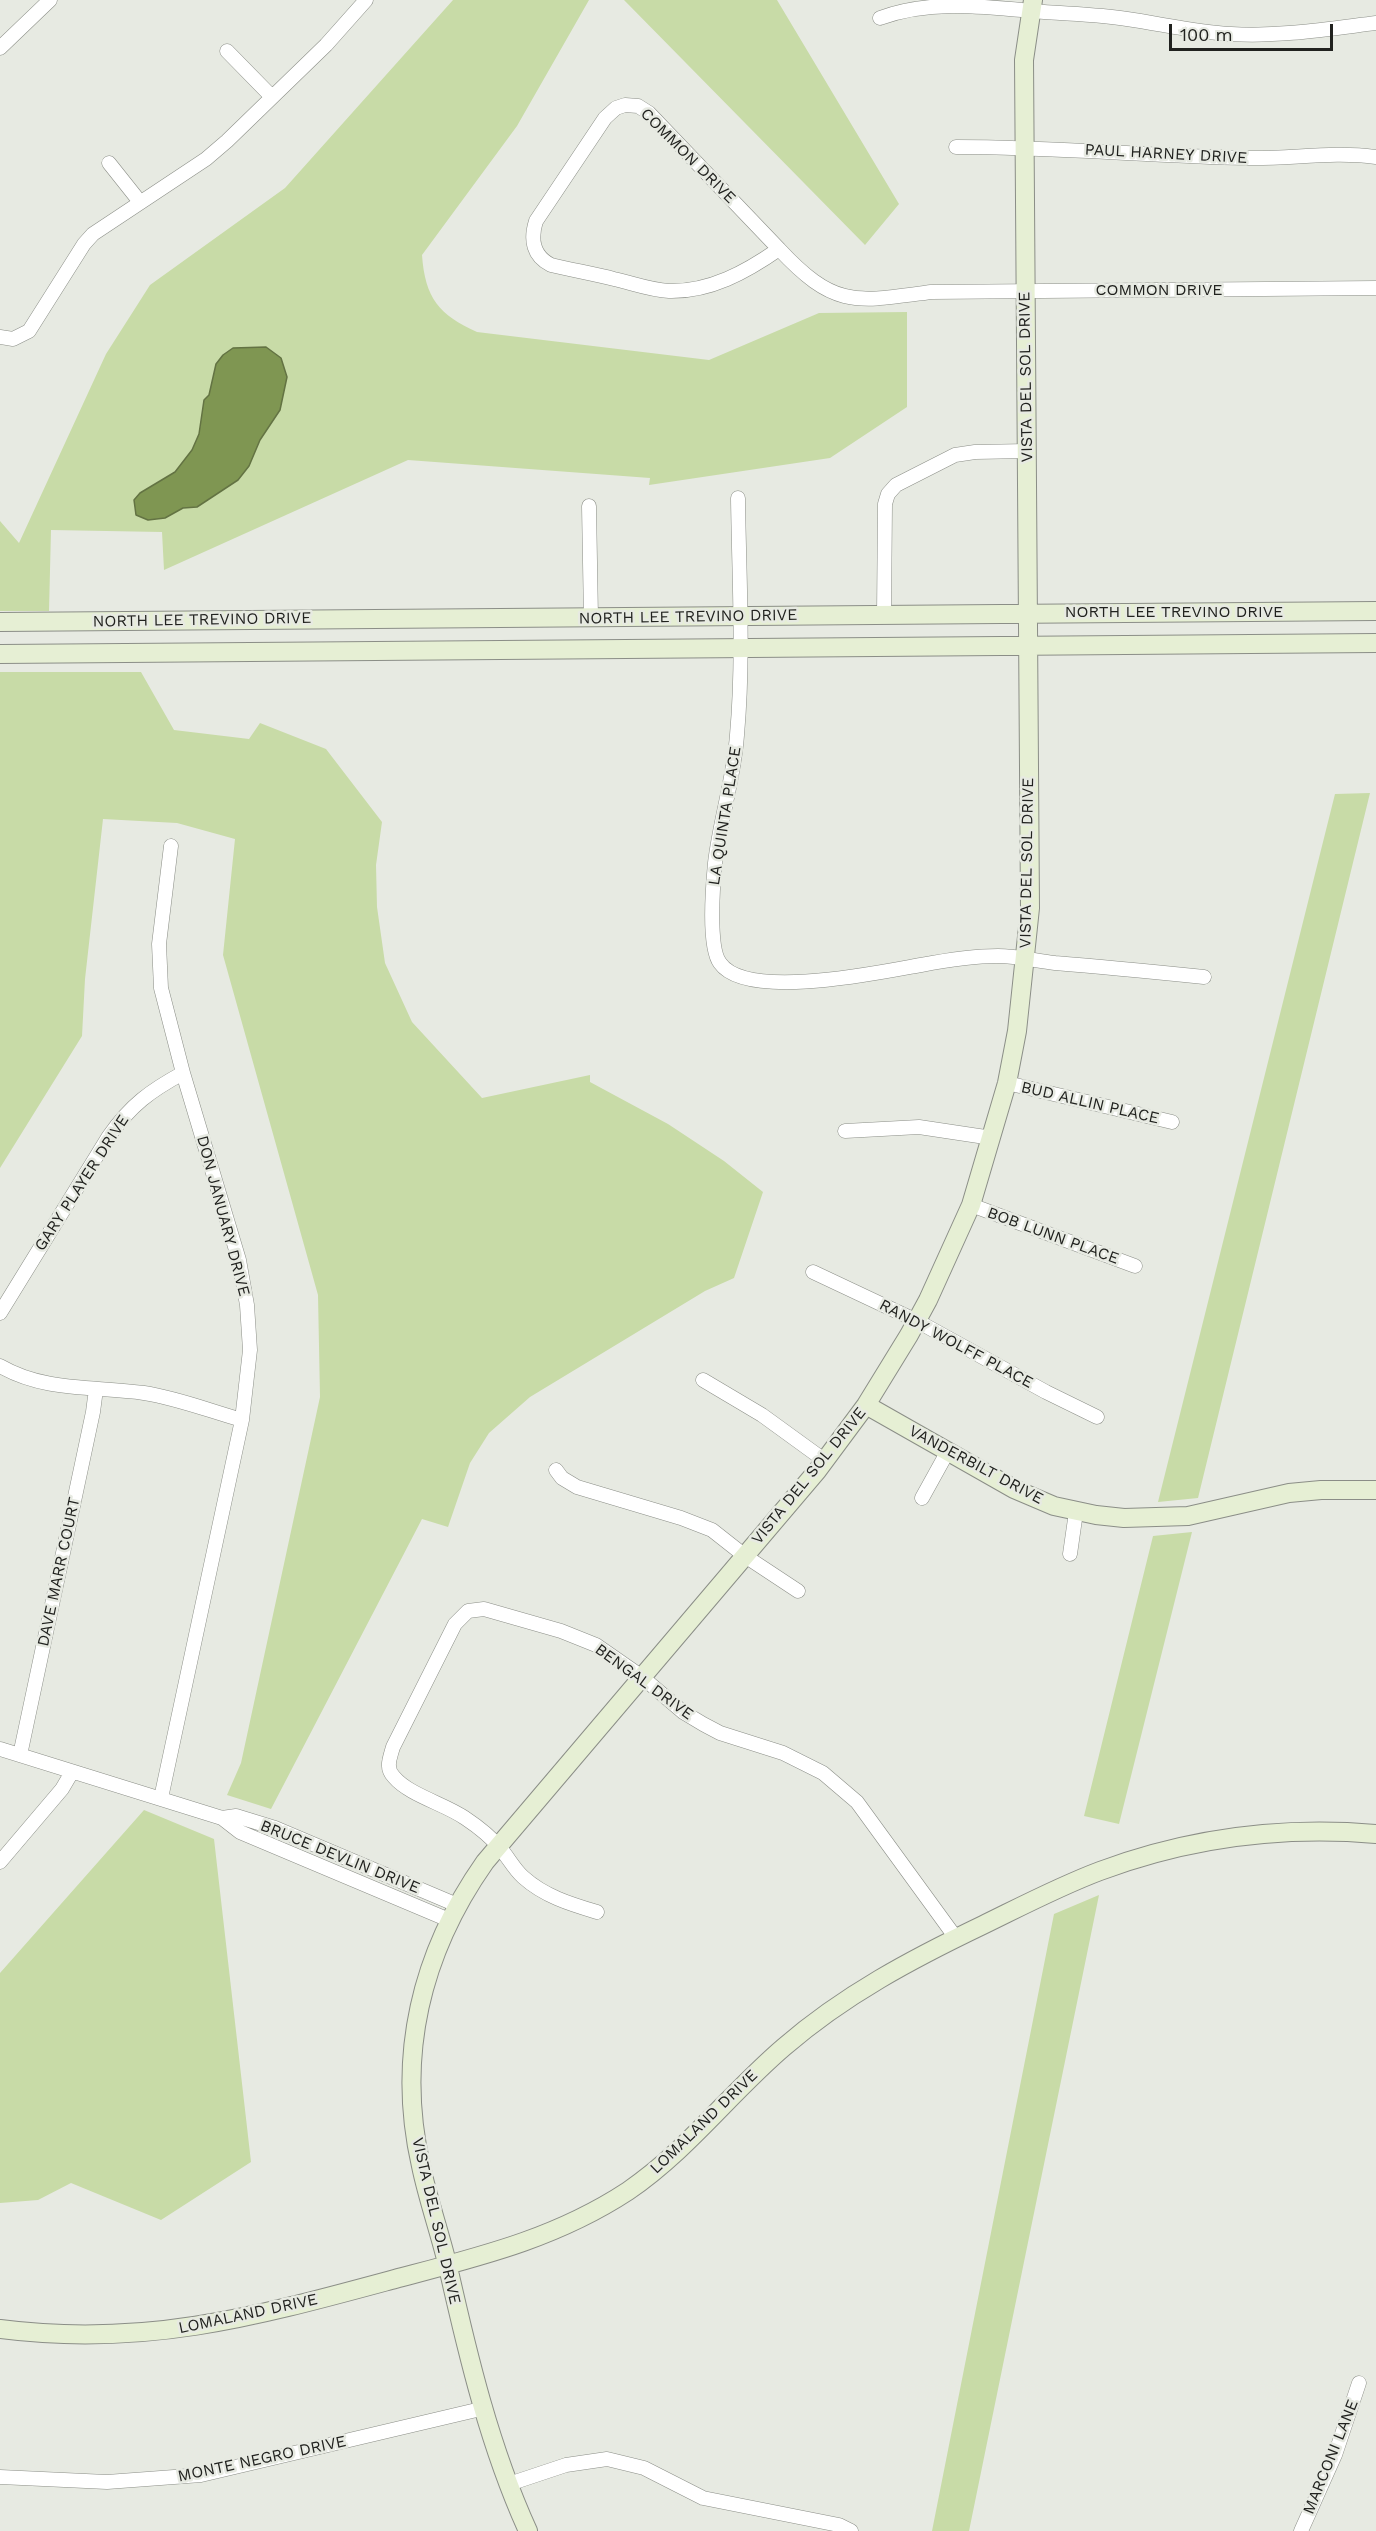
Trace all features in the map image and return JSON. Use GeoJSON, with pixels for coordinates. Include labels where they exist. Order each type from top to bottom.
{"type":"FeatureCollection","features":[{"type":"Feature","properties":{"kind":"main road","name":"VISTA DEL SOL DRIVE"},"geometry":{"type":"LineString","coordinates":[[528,2531],[509,2484],[485,2408],[464,2336],[421,2167],[413,2120],[411,2077],[413,2040],[422,1997],[439,1942],[453,1913],[498,1845],[745,1556],[866,1405],[917,1321],[971,1205],[992,1138],[1007,1083],[1017,1031],[1030,908],[1024,60],[1032,5]]}},
{"type":"Feature","properties":{"kind":"main road","name":"NORTH LEE TREVINO DRIVE"},"geometry":{"type":"LineString","coordinates":[[0,622],[1376,611]]}},
{"type":"Feature","properties":{"kind":"main road"},"geometry":{"type":"LineString","coordinates":[[1335,612],[1336,643]]}},
{"type":"Feature","properties":{"kind":"main road","name":"NORTH LEE TREVINO DRIVE"},"geometry":{"type":"LineString","coordinates":[[0,654],[1376,643]]}},
{"type":"Feature","properties":{"kind":"main road","name":"VANDERBILT DRIVE"},"geometry":{"type":"LineString","coordinates":[[866,1405],[1033,1498],[1076,1512],[1124,1518],[1188,1516],[1289,1493],[1321,1490],[1376,1490]]}},
{"type":"Feature","properties":{"kind":"main road","name":"LOMALAND DRIVE"},"geometry":{"type":"LineString","coordinates":[[0,2329],[78,2335],[117,2335],[187,2329],[292,2307],[520,2245],[550,2233],[624,2193],[675,2154],[758,2071],[808,2028],[876,1980],[956,1938],[1098,1872],[1171,1849],[1220,1838],[1279,1832],[1315,1830],[1376,1833]]}},
{"type":"Feature","properties":{"kind":"street"},"geometry":{"type":"LineString","coordinates":[[0,48],[50,0]]}},
{"type":"Feature","properties":{"kind":"street"},"geometry":{"type":"LineString","coordinates":[[0,337],[13,339],[28,331],[84,244],[102,227],[206,159],[227,141],[326,45],[366,0]]}},
{"type":"Feature","properties":{"kind":"street"},"geometry":{"type":"LineString","coordinates":[[880,18],[912,5],[939,2],[1032,5],[1198,32],[1234,34],[1284,33],[1376,23]]}},
{"type":"Feature","properties":{"kind":"street"},"geometry":{"type":"LineString","coordinates":[[227,51],[272,97]]}},
{"type":"Feature","properties":{"kind":"street","name":"COMMON DRIVE"},"geometry":{"type":"LineString","coordinates":[[779,249],[755,266],[728,279],[702,288],[667,291],[551,265],[537,255],[532,232],[536,221],[605,118],[616,108],[625,105],[638,106],[649,113],[779,249],[822,289],[852,298],[879,299],[932,292],[1376,288]]}},
{"type":"Feature","properties":{"kind":"street","name":"PAUL HARNEY DRIVE"},"geometry":{"type":"LineString","coordinates":[[956,147],[1024,147],[1249,158],[1343,154],[1376,157]]}},
{"type":"Feature","properties":{"kind":"street"},"geometry":{"type":"LineString","coordinates":[[109,163],[140,202]]}},
{"type":"Feature","properties":{"kind":"street"},"geometry":{"type":"LineString","coordinates":[[884,615],[885,504],[888,494],[896,485],[955,455],[975,452],[1027,451]]}},
{"type":"Feature","properties":{"kind":"street","name":"LA QUINTA PLACE"},"geometry":{"type":"LineString","coordinates":[[738,498],[741,684],[734,762],[717,844],[712,895],[718,961],[722,966],[735,975],[746,977],[793,982],[840,981],[975,957],[1001,956],[1204,977]]}},
{"type":"Feature","properties":{"kind":"street"},"geometry":{"type":"LineString","coordinates":[[589,506],[591,618]]}},
{"type":"Feature","properties":{"kind":"street","name":"DON JANUARY DRIVE"},"geometry":{"type":"LineString","coordinates":[[161,1798],[242,1420],[250,1350],[247,1305],[239,1260],[183,1073],[161,988],[159,962],[171,846]]}},
{"type":"Feature","properties":{"kind":"street","name":"GARY PLAYER DRIVE"},"geometry":{"type":"LineString","coordinates":[[0,1313],[124,1114],[148,1093],[183,1073]]}},
{"type":"Feature","properties":{"kind":"street","name":"BUD ALLIN PLACE"},"geometry":{"type":"LineString","coordinates":[[1007,1083],[1172,1122]]}},
{"type":"Feature","properties":{"kind":"street"},"geometry":{"type":"LineString","coordinates":[[845,1131],[919,1126],[992,1138]]}},
{"type":"Feature","properties":{"kind":"street","name":"BOB LUNN PLACE"},"geometry":{"type":"LineString","coordinates":[[971,1205],[1135,1266]]}},
{"type":"Feature","properties":{"kind":"street","name":"RANDY WOLFF PLACE"},"geometry":{"type":"LineString","coordinates":[[813,1272],[917,1321],[1046,1392],[1097,1417]]}},
{"type":"Feature","properties":{"kind":"street"},"geometry":{"type":"LineString","coordinates":[[0,1366],[13,1374],[38,1383],[147,1393],[242,1420]]}},
{"type":"Feature","properties":{"kind":"street"},"geometry":{"type":"LineString","coordinates":[[703,1380],[762,1415],[824,1460]]}},
{"type":"Feature","properties":{"kind":"street","name":"DAVE MARR COURT"},"geometry":{"type":"LineString","coordinates":[[20,1755],[96,1389]]}},
{"type":"Feature","properties":{"kind":"street"},"geometry":{"type":"LineString","coordinates":[[922,1498],[948,1451]]}},
{"type":"Feature","properties":{"kind":"street"},"geometry":{"type":"LineString","coordinates":[[556,1470],[562,1478],[577,1487],[681,1518],[712,1530],[745,1556],[798,1591]]}},
{"type":"Feature","properties":{"kind":"street"},"geometry":{"type":"LineString","coordinates":[[1070,1554],[1076,1512]]}},
{"type":"Feature","properties":{"kind":"street","name":"BENGAL DRIVE"},"geometry":{"type":"LineString","coordinates":[[597,1912],[555,1898],[538,1889],[521,1875],[498,1845],[466,1818],[405,1786],[393,1777],[389,1768],[393,1747],[455,1624],[468,1611],[483,1609],[561,1631],[596,1644],[703,1724],[720,1733],[802,1761],[823,1773],[857,1802],[956,1938]]}},
{"type":"Feature","properties":{"kind":"street","name":"BRUCE DEVLIN DRIVE"},"geometry":{"type":"LineString","coordinates":[[0,1749],[222,1818],[240,1832],[453,1913]]}},
{"type":"Feature","properties":{"kind":"street"},"geometry":{"type":"LineString","coordinates":[[0,1862],[62,1790],[72,1772]]}},
{"type":"Feature","properties":{"kind":"street","name":"MARCONI LANE"},"geometry":{"type":"LineString","coordinates":[[1301,2531],[1335,2455],[1359,2383]]}},
{"type":"Feature","properties":{"kind":"street","name":"MONTE NEGRO DRIVE"},"geometry":{"type":"LineString","coordinates":[[0,2477],[107,2482],[201,2475],[485,2408]]}},
{"type":"Feature","properties":{"kind":"street"},"geometry":{"type":"LineString","coordinates":[[509,2484],[566,2464],[607,2459],[644,2468],[704,2498],[839,2525],[851,2531]]}},
{"type":"Feature","properties":{"kind":"shaded area"},"geometry":{"type":"Polygon","coordinates":[[[453,0],[589,0],[517,126],[422,255],[431,294],[444,312],[477,332],[709,360],[819,313],[907,312],[907,407],[830,458],[649,485],[650,478],[408,460],[164,570],[162,532],[51,530],[49,611],[0,611],[0,521],[19,543],[106,354],[150,285],[285,188],[453,0]]]}},
{"type":"Feature","properties":{"kind":"shaded area"},"geometry":{"type":"Polygon","coordinates":[[[624,0],[777,0],[899,204],[865,245],[624,0]]]}},
{"type":"Feature","properties":{"kind":"shaded area"},"geometry":{"type":"Polygon","coordinates":[[[266,347],[281,358],[287,377],[280,410],[260,440],[249,466],[238,480],[197,507],[183,508],[165,518],[148,520],[136,515],[134,500],[140,493],[175,472],[192,450],[199,434],[204,400],[209,395],[216,364],[233,348],[266,347]]]}},
{"type":"Feature","properties":{"kind":"shaded area"},"geometry":{"type":"Polygon","coordinates":[[[0,672],[141,672],[174,730],[249,739],[260,723],[326,749],[382,822],[376,865],[377,907],[385,963],[412,1022],[482,1098],[590,1075],[590,1082],[668,1124],[724,1161],[763,1192],[734,1278],[705,1291],[530,1397],[489,1433],[470,1463],[448,1527],[422,1519],[271,1809],[227,1795],[241,1763],[320,1397],[318,1295],[223,955],[235,839],[177,823],[103,819],[85,979],[82,1036],[0,1168],[0,672]]]}},
{"type":"Feature","properties":{"kind":"shaded area"},"geometry":{"type":"Polygon","coordinates":[[[1370,793],[1198,1498],[1158,1502],[1335,794],[1370,793]]]}},
{"type":"Feature","properties":{"kind":"shaded area"},"geometry":{"type":"Polygon","coordinates":[[[1192,1532],[1119,1824],[1084,1816],[1153,1536],[1192,1532]]]}},
{"type":"Feature","properties":{"kind":"shaded area"},"geometry":{"type":"Polygon","coordinates":[[[144,1810],[214,1839],[251,2162],[161,2220],[71,2183],[38,2200],[0,2203],[0,1973],[144,1810]]]}},
{"type":"Feature","properties":{"kind":"shaded area"},"geometry":{"type":"Polygon","coordinates":[[[1099,1895],[969,2531],[932,2531],[1054,1914],[1099,1895]]]}}]}
